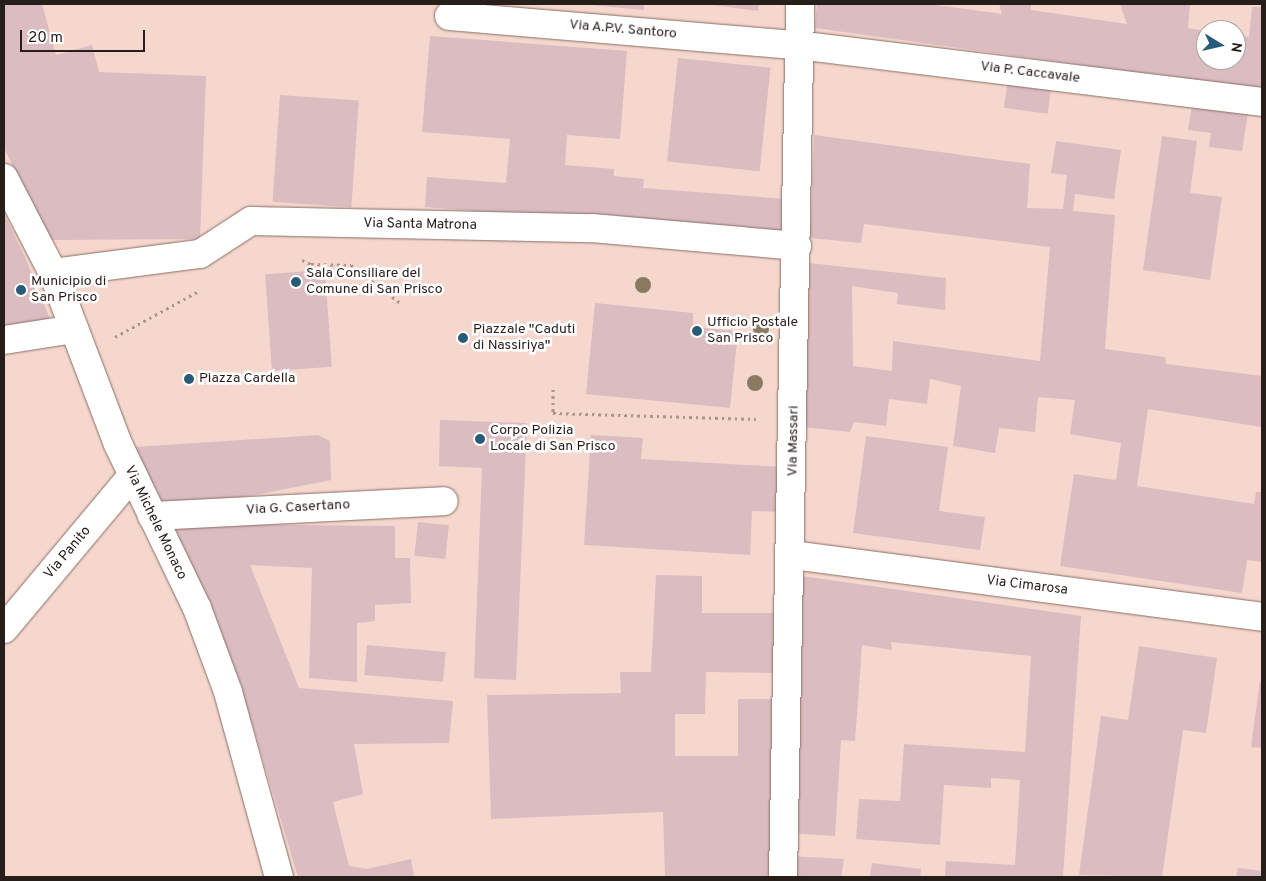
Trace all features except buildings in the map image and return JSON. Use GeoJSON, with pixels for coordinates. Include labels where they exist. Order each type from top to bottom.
{"type":"FeatureCollection","features":[{"type":"Feature","properties":{"kind":"street","name":"Via Massari"},"geometry":{"type":"LineString","coordinates":[[783,877],[792,555],[800,4]]}},
{"type":"Feature","properties":{"kind":"street","name":"Via A.P.V. Santoro"},"geometry":{"type":"LineString","coordinates":[[449,16],[798,45]]}},
{"type":"Feature","properties":{"kind":"street","name":"Via P. Caccavale"},"geometry":{"type":"LineString","coordinates":[[798,45],[1262,102]]}},
{"type":"Feature","properties":{"kind":"street","name":"Via Michele Monaco"},"geometry":{"type":"LineString","coordinates":[[4,178],[53,273],[132,476],[197,608],[228,692],[279,877]]}},
{"type":"Feature","properties":{"kind":"street","name":"Via Santa Matrona"},"geometry":{"type":"LineString","coordinates":[[53,273],[200,254],[251,221],[592,228],[797,246]]}},
{"type":"Feature","properties":{"kind":"street"},"geometry":{"type":"LineString","coordinates":[[4,340],[74,329]]}},
{"type":"Feature","properties":{"kind":"street","name":"Via Panito"},"geometry":{"type":"LineString","coordinates":[[4,629],[132,476]]}},
{"type":"Feature","properties":{"kind":"street","name":"Via G. Casertano"},"geometry":{"type":"LineString","coordinates":[[152,516],[444,501]]}},
{"type":"Feature","properties":{"kind":"street","name":"Via Cimarosa"},"geometry":{"type":"LineString","coordinates":[[792,555],[1262,617]]}},
{"type":"Feature","properties":{"kind":"path"},"geometry":{"type":"LineString","coordinates":[[297,258],[311,264],[351,265],[399,302]]}},
{"type":"Feature","properties":{"kind":"path"},"geometry":{"type":"LineString","coordinates":[[84,355],[200,290]]}},
{"type":"Feature","properties":{"kind":"path"},"geometry":{"type":"LineString","coordinates":[[553,389],[553,414],[794,420]]}},
{"type":"Feature","properties":{"kind":"place","name":"Sala Consiliare del Comune di San Prisco"},"geometry":{"type":"Point","coordinates":[296,282]}},
{"type":"Feature","properties":{"kind":"place","name":"Municipio di San Prisco"},"geometry":{"type":"Point","coordinates":[21,290]}},
{"type":"Feature","properties":{"kind":"place","name":"Ufficio Postale San Prisco"},"geometry":{"type":"Point","coordinates":[697,331]}},
{"type":"Feature","properties":{"kind":"place","name":"Piazzale \"Caduti di Nassiriya\""},"geometry":{"type":"Point","coordinates":[463,338]}},
{"type":"Feature","properties":{"kind":"place","name":"Piazza Cardella"},"geometry":{"type":"Point","coordinates":[189,379]}},
{"type":"Feature","properties":{"kind":"place","name":"Corpo Polizia Locale di San Prisco"},"geometry":{"type":"Point","coordinates":[480,439]}}]}
